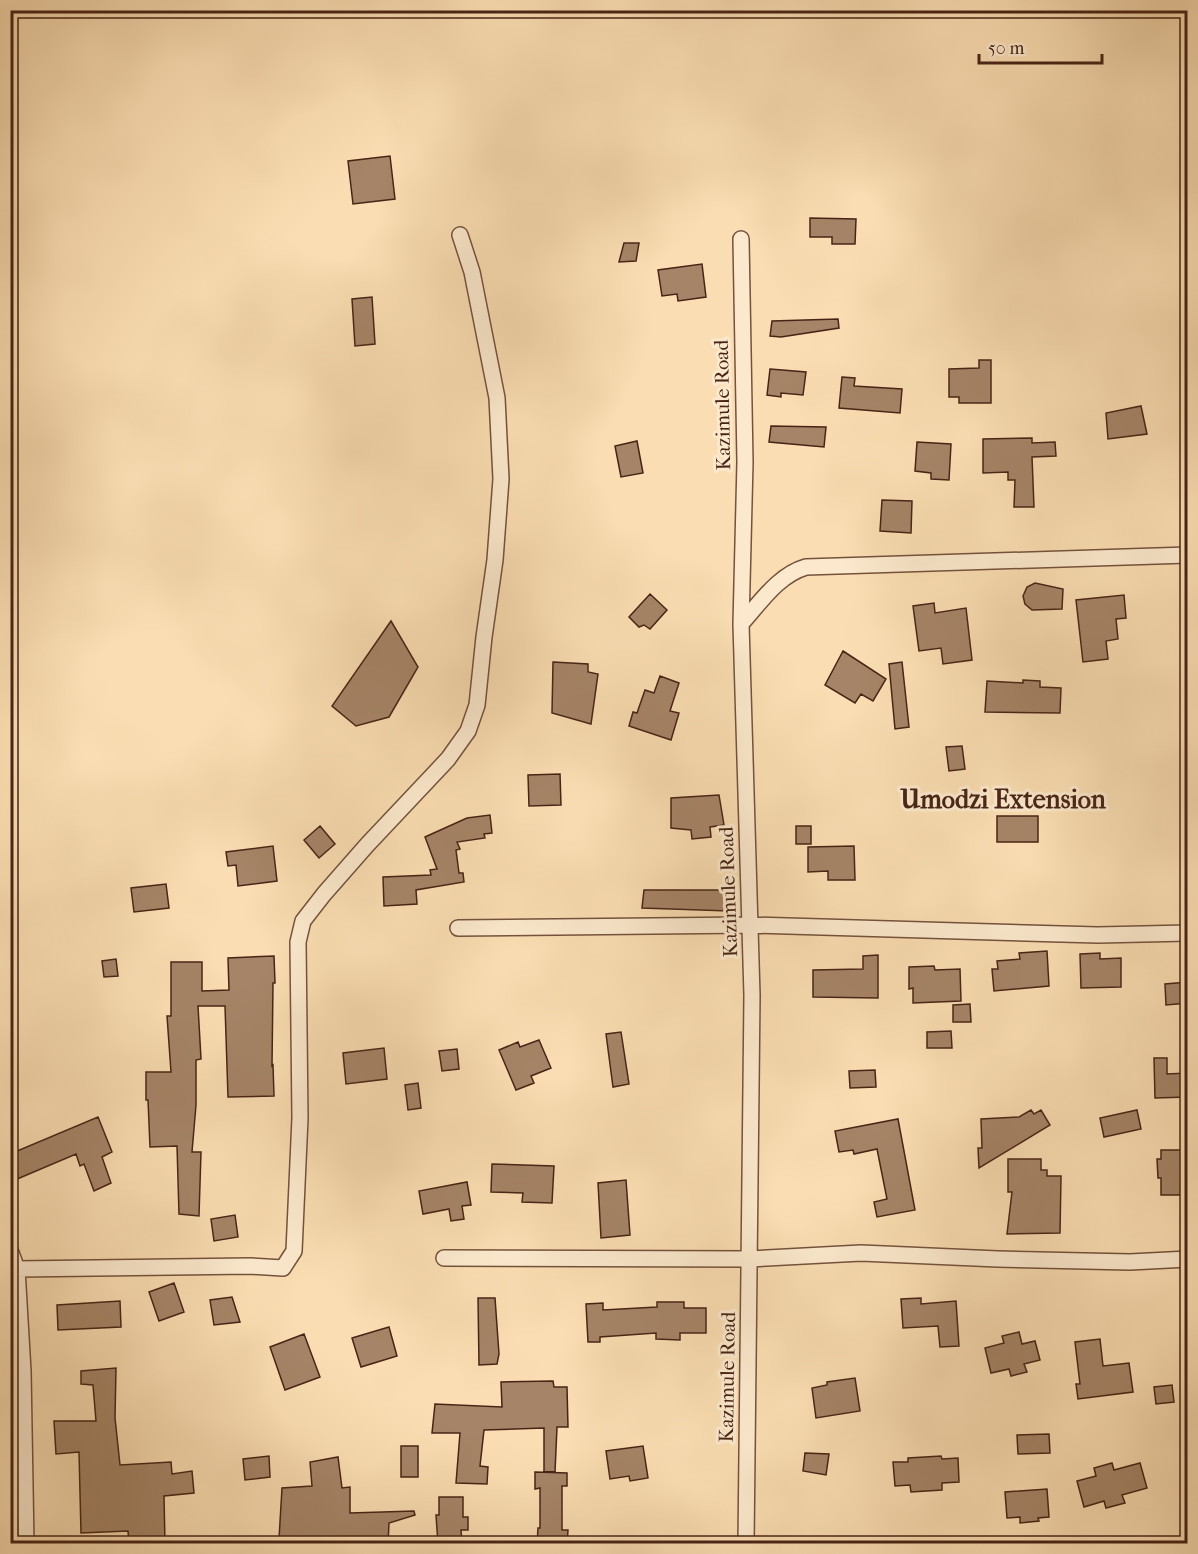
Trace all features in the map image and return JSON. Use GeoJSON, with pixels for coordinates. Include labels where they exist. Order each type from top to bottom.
{"type":"FeatureCollection","features":[{"type":"Feature","properties":{"kind":"street"},"geometry":{"type":"LineString","coordinates":[[16,1269],[250,1266],[283,1268],[294,1251],[300,1118],[298,942],[303,921],[367,846],[448,759],[468,731],[477,705],[495,560],[501,479],[497,398],[471,272],[460,235]]}},
{"type":"Feature","properties":{"kind":"street","name":"Kazimule Road"},"geometry":{"type":"LineString","coordinates":[[741,239],[745,462],[741,624],[752,995],[746,1544]]}},
{"type":"Feature","properties":{"kind":"street"},"geometry":{"type":"LineString","coordinates":[[741,624],[778,582],[793,571],[806,567],[1188,555]]}},
{"type":"Feature","properties":{"kind":"street"},"geometry":{"type":"LineString","coordinates":[[458,928],[750,925],[1098,935],[1188,933]]}},
{"type":"Feature","properties":{"kind":"street"},"geometry":{"type":"LineString","coordinates":[[10,1250],[16,1269],[23,1371],[26,1544]]}},
{"type":"Feature","properties":{"kind":"street"},"geometry":{"type":"LineString","coordinates":[[444,1258],[750,1258],[861,1253],[1130,1262],[1188,1259]]}},
{"type":"Feature","properties":{"kind":"building"},"geometry":{"type":"Polygon","coordinates":[[[390,156],[395,199],[353,204],[348,161],[390,156]]]}},
{"type":"Feature","properties":{"kind":"building"},"geometry":{"type":"Polygon","coordinates":[[[810,218],[856,219],[855,244],[832,244],[832,237],[810,237],[810,218]]]}},
{"type":"Feature","properties":{"kind":"building"},"geometry":{"type":"Polygon","coordinates":[[[624,243],[639,243],[636,261],[619,262],[624,243]]]}},
{"type":"Feature","properties":{"kind":"building"},"geometry":{"type":"Polygon","coordinates":[[[702,264],[706,297],[678,301],[677,294],[662,296],[658,270],[702,264]]]}},
{"type":"Feature","properties":{"kind":"building"},"geometry":{"type":"Polygon","coordinates":[[[372,297],[375,344],[355,346],[352,299],[372,297]]]}},
{"type":"Feature","properties":{"kind":"building"},"geometry":{"type":"Polygon","coordinates":[[[838,319],[839,328],[781,337],[770,336],[772,321],[838,319]]]}},
{"type":"Feature","properties":{"kind":"building"},"geometry":{"type":"Polygon","coordinates":[[[979,360],[991,360],[991,403],[959,403],[959,397],[949,397],[949,369],[979,368],[979,360]]]}},
{"type":"Feature","properties":{"kind":"building"},"geometry":{"type":"Polygon","coordinates":[[[770,369],[806,372],[803,395],[781,393],[781,397],[767,395],[770,369]]]}},
{"type":"Feature","properties":{"kind":"building"},"geometry":{"type":"Polygon","coordinates":[[[842,377],[855,378],[854,386],[902,389],[900,413],[839,408],[842,377]]]}},
{"type":"Feature","properties":{"kind":"building"},"geometry":{"type":"Polygon","coordinates":[[[1141,406],[1147,434],[1108,439],[1106,413],[1141,406]]]}},
{"type":"Feature","properties":{"kind":"building"},"geometry":{"type":"Polygon","coordinates":[[[771,426],[826,427],[824,447],[769,442],[771,426]]]}},
{"type":"Feature","properties":{"kind":"building"},"geometry":{"type":"Polygon","coordinates":[[[1032,438],[1032,443],[1055,442],[1056,456],[1032,457],[1034,507],[1014,507],[1015,480],[1008,480],[1008,472],[983,473],[983,439],[1032,438]]]}},
{"type":"Feature","properties":{"kind":"building"},"geometry":{"type":"Polygon","coordinates":[[[637,441],[643,473],[621,477],[615,446],[637,441]]]}},
{"type":"Feature","properties":{"kind":"building"},"geometry":{"type":"Polygon","coordinates":[[[917,442],[951,444],[949,480],[931,479],[931,473],[915,471],[917,442]]]}},
{"type":"Feature","properties":{"kind":"building"},"geometry":{"type":"Polygon","coordinates":[[[882,500],[912,501],[911,533],[880,531],[882,500]]]}},
{"type":"Feature","properties":{"kind":"building"},"geometry":{"type":"Polygon","coordinates":[[[1035,583],[1063,589],[1062,609],[1032,610],[1025,604],[1023,596],[1027,587],[1035,583]]]}},
{"type":"Feature","properties":{"kind":"building"},"geometry":{"type":"Polygon","coordinates":[[[650,594],[667,610],[650,629],[644,625],[639,627],[629,617],[650,594]]]}},
{"type":"Feature","properties":{"kind":"building"},"geometry":{"type":"Polygon","coordinates":[[[1124,595],[1126,618],[1116,619],[1118,639],[1106,641],[1108,659],[1083,662],[1076,600],[1124,595]]]}},
{"type":"Feature","properties":{"kind":"building"},"geometry":{"type":"Polygon","coordinates":[[[934,603],[935,613],[966,608],[972,660],[943,664],[941,648],[919,651],[913,606],[934,603]]]}},
{"type":"Feature","properties":{"kind":"building"},"geometry":{"type":"Polygon","coordinates":[[[391,621],[418,667],[389,717],[356,726],[332,706],[391,621]]]}},
{"type":"Feature","properties":{"kind":"building"},"geometry":{"type":"Polygon","coordinates":[[[843,651],[886,679],[873,701],[861,694],[855,703],[825,685],[843,651]]]}},
{"type":"Feature","properties":{"kind":"building"},"geometry":{"type":"Polygon","coordinates":[[[553,662],[588,664],[588,672],[598,674],[591,724],[552,713],[553,662]]]}},
{"type":"Feature","properties":{"kind":"building"},"geometry":{"type":"Polygon","coordinates":[[[902,662],[909,727],[895,729],[889,664],[902,662]]]}},
{"type":"Feature","properties":{"kind":"building"},"geometry":{"type":"Polygon","coordinates":[[[660,676],[679,683],[670,711],[679,713],[671,740],[629,726],[633,712],[637,713],[645,690],[654,693],[660,676]]]}},
{"type":"Feature","properties":{"kind":"building"},"geometry":{"type":"Polygon","coordinates":[[[1023,680],[1040,681],[1040,687],[1061,688],[1060,713],[985,712],[987,681],[1023,683],[1023,680]]]}},
{"type":"Feature","properties":{"kind":"building"},"geometry":{"type":"Polygon","coordinates":[[[962,746],[965,769],[949,771],[946,747],[962,746]]]}},
{"type":"Feature","properties":{"kind":"building"},"geometry":{"type":"Polygon","coordinates":[[[560,774],[561,805],[529,806],[528,775],[560,774]]]}},
{"type":"Feature","properties":{"kind":"building"},"geometry":{"type":"Polygon","coordinates":[[[719,795],[724,825],[710,827],[711,837],[692,839],[691,830],[671,828],[671,798],[719,795]]]}},
{"type":"Feature","properties":{"kind":"building"},"geometry":{"type":"Polygon","coordinates":[[[490,815],[492,833],[484,834],[485,838],[457,842],[460,849],[456,850],[459,873],[463,873],[464,882],[416,890],[417,904],[384,906],[383,877],[431,875],[430,870],[437,869],[425,837],[467,818],[490,815]]]}},
{"type":"Feature","properties":{"kind":"building"},"geometry":{"type":"Polygon","coordinates":[[[997,816],[1038,816],[1038,842],[997,842],[997,816]]]}},
{"type":"Feature","properties":{"kind":"building"},"geometry":{"type":"Polygon","coordinates":[[[320,826],[335,844],[319,858],[304,840],[320,826]]]}},
{"type":"Feature","properties":{"kind":"building"},"geometry":{"type":"Polygon","coordinates":[[[796,826],[811,826],[811,844],[796,844],[796,826]]]}},
{"type":"Feature","properties":{"kind":"building"},"geometry":{"type":"Polygon","coordinates":[[[273,846],[277,881],[238,886],[236,865],[228,866],[226,852],[273,846]]]}},
{"type":"Feature","properties":{"kind":"building"},"geometry":{"type":"Polygon","coordinates":[[[854,846],[855,880],[828,880],[828,871],[808,872],[808,847],[854,846]]]}},
{"type":"Feature","properties":{"kind":"building"},"geometry":{"type":"Polygon","coordinates":[[[166,884],[169,908],[134,912],[131,888],[166,884]]]}},
{"type":"Feature","properties":{"kind":"building"},"geometry":{"type":"Polygon","coordinates":[[[644,890],[732,890],[729,911],[642,908],[644,890]]]}},
{"type":"Feature","properties":{"kind":"building"},"geometry":{"type":"Polygon","coordinates":[[[1047,951],[1049,986],[994,991],[992,969],[998,969],[997,961],[1020,959],[1019,953],[1047,951]]]}},
{"type":"Feature","properties":{"kind":"building"},"geometry":{"type":"Polygon","coordinates":[[[1100,953],[1100,959],[1121,958],[1121,987],[1081,988],[1080,954],[1100,953]]]}},
{"type":"Feature","properties":{"kind":"building"},"geometry":{"type":"Polygon","coordinates":[[[878,955],[878,998],[813,997],[813,970],[863,969],[863,956],[878,955]]]}},
{"type":"Feature","properties":{"kind":"building"},"geometry":{"type":"Polygon","coordinates":[[[274,956],[272,1066],[274,1096],[228,1097],[225,1006],[198,1006],[201,1059],[196,1060],[196,1105],[192,1152],[201,1152],[199,1216],[179,1214],[177,1146],[150,1147],[148,1100],[146,1100],[146,1072],[171,1072],[167,1016],[171,1016],[171,962],[202,962],[202,991],[229,990],[228,958],[274,956]]]}},
{"type":"Feature","properties":{"kind":"building"},"geometry":{"type":"Polygon","coordinates":[[[116,959],[118,976],[104,977],[102,961],[116,959]]]}},
{"type":"Feature","properties":{"kind":"building"},"geometry":{"type":"Polygon","coordinates":[[[934,966],[935,970],[960,969],[961,1001],[913,1003],[913,988],[909,989],[909,967],[934,966]]]}},
{"type":"Feature","properties":{"kind":"building"},"geometry":{"type":"Polygon","coordinates":[[[1188,982],[1188,1003],[1166,1005],[1165,984],[1188,982]]]}},
{"type":"Feature","properties":{"kind":"building"},"geometry":{"type":"Polygon","coordinates":[[[970,1004],[971,1022],[953,1022],[953,1005],[970,1004]]]}},
{"type":"Feature","properties":{"kind":"building"},"geometry":{"type":"Polygon","coordinates":[[[951,1031],[952,1048],[927,1048],[927,1032],[951,1031]]]}},
{"type":"Feature","properties":{"kind":"building"},"geometry":{"type":"Polygon","coordinates":[[[621,1032],[629,1084],[613,1087],[606,1034],[621,1032]]]}},
{"type":"Feature","properties":{"kind":"building"},"geometry":{"type":"Polygon","coordinates":[[[539,1040],[551,1068],[531,1076],[534,1083],[516,1090],[499,1050],[518,1042],[520,1047],[539,1040]]]}},
{"type":"Feature","properties":{"kind":"building"},"geometry":{"type":"Polygon","coordinates":[[[384,1048],[387,1079],[346,1084],[343,1053],[384,1048]]]}},
{"type":"Feature","properties":{"kind":"building"},"geometry":{"type":"Polygon","coordinates":[[[457,1049],[459,1069],[442,1071],[439,1051],[457,1049]]]}},
{"type":"Feature","properties":{"kind":"building"},"geometry":{"type":"Polygon","coordinates":[[[1154,1058],[1167,1058],[1167,1074],[1188,1073],[1188,1097],[1155,1098],[1154,1058]]]}},
{"type":"Feature","properties":{"kind":"building"},"geometry":{"type":"Polygon","coordinates":[[[875,1070],[876,1087],[850,1088],[849,1071],[875,1070]]]}},
{"type":"Feature","properties":{"kind":"building"},"geometry":{"type":"Polygon","coordinates":[[[418,1083],[421,1108],[408,1110],[405,1085],[418,1083]]]}},
{"type":"Feature","properties":{"kind":"building"},"geometry":{"type":"Polygon","coordinates":[[[1031,1110],[1034,1114],[1041,1110],[1050,1125],[979,1168],[978,1148],[982,1148],[981,1119],[1019,1117],[1031,1110]]]}},
{"type":"Feature","properties":{"kind":"building"},"geometry":{"type":"Polygon","coordinates":[[[1137,1110],[1141,1129],[1104,1137],[1100,1118],[1137,1110]]]}},
{"type":"Feature","properties":{"kind":"building"},"geometry":{"type":"Polygon","coordinates":[[[98,1117],[112,1152],[102,1157],[111,1183],[94,1191],[84,1164],[80,1166],[76,1154],[10,1182],[10,1154],[98,1117]]]}},
{"type":"Feature","properties":{"kind":"building"},"geometry":{"type":"Polygon","coordinates":[[[898,1119],[915,1210],[877,1217],[874,1202],[887,1199],[877,1149],[854,1154],[853,1150],[839,1152],[835,1131],[898,1119]]]}},
{"type":"Feature","properties":{"kind":"building"},"geometry":{"type":"Polygon","coordinates":[[[1161,1150],[1188,1150],[1186,1195],[1161,1195],[1161,1178],[1158,1178],[1157,1159],[1161,1159],[1161,1150]]]}},
{"type":"Feature","properties":{"kind":"building"},"geometry":{"type":"Polygon","coordinates":[[[1008,1159],[1041,1159],[1041,1170],[1047,1170],[1047,1176],[1061,1176],[1060,1233],[1007,1234],[1012,1192],[1008,1192],[1008,1159]]]}},
{"type":"Feature","properties":{"kind":"building"},"geometry":{"type":"Polygon","coordinates":[[[492,1164],[554,1166],[552,1203],[522,1202],[523,1193],[491,1192],[492,1164]]]}},
{"type":"Feature","properties":{"kind":"building"},"geometry":{"type":"Polygon","coordinates":[[[626,1180],[630,1235],[601,1238],[598,1183],[626,1180]]]}},
{"type":"Feature","properties":{"kind":"building"},"geometry":{"type":"Polygon","coordinates":[[[467,1182],[471,1205],[462,1206],[464,1219],[451,1221],[449,1209],[423,1214],[419,1191],[467,1182]]]}},
{"type":"Feature","properties":{"kind":"building"},"geometry":{"type":"Polygon","coordinates":[[[235,1215],[238,1237],[214,1241],[211,1219],[235,1215]]]}},
{"type":"Feature","properties":{"kind":"building"},"geometry":{"type":"Polygon","coordinates":[[[174,1283],[184,1312],[159,1321],[149,1292],[174,1283]]]}},
{"type":"Feature","properties":{"kind":"building"},"geometry":{"type":"Polygon","coordinates":[[[232,1297],[240,1322],[214,1325],[210,1300],[232,1297]]]}},
{"type":"Feature","properties":{"kind":"building"},"geometry":{"type":"Polygon","coordinates":[[[478,1298],[495,1298],[499,1354],[497,1364],[479,1365],[478,1298]]]}},
{"type":"Feature","properties":{"kind":"building"},"geometry":{"type":"Polygon","coordinates":[[[921,1298],[921,1304],[956,1301],[959,1346],[940,1347],[938,1326],[903,1328],[901,1299],[921,1298]]]}},
{"type":"Feature","properties":{"kind":"building"},"geometry":{"type":"Polygon","coordinates":[[[120,1301],[121,1327],[58,1330],[57,1305],[120,1301]]]}},
{"type":"Feature","properties":{"kind":"building"},"geometry":{"type":"Polygon","coordinates":[[[657,1302],[684,1302],[684,1308],[706,1308],[706,1333],[680,1333],[680,1340],[656,1339],[656,1333],[600,1337],[600,1342],[588,1342],[586,1304],[603,1303],[603,1310],[657,1307],[657,1302]]]}},
{"type":"Feature","properties":{"kind":"building"},"geometry":{"type":"Polygon","coordinates":[[[389,1327],[397,1356],[361,1367],[352,1338],[389,1327]]]}},
{"type":"Feature","properties":{"kind":"building"},"geometry":{"type":"Polygon","coordinates":[[[1019,1332],[1022,1344],[1035,1341],[1040,1360],[1024,1364],[1027,1372],[1011,1376],[1009,1369],[991,1373],[985,1348],[1004,1343],[1002,1336],[1019,1332]]]}},
{"type":"Feature","properties":{"kind":"building"},"geometry":{"type":"Polygon","coordinates":[[[304,1334],[320,1377],[285,1390],[270,1347],[304,1334]]]}},
{"type":"Feature","properties":{"kind":"building"},"geometry":{"type":"Polygon","coordinates":[[[1100,1339],[1103,1366],[1129,1363],[1133,1392],[1078,1399],[1076,1384],[1080,1384],[1075,1342],[1100,1339]]]}},
{"type":"Feature","properties":{"kind":"building"},"geometry":{"type":"Polygon","coordinates":[[[116,1368],[115,1418],[120,1465],[171,1462],[172,1474],[192,1471],[194,1493],[164,1496],[165,1544],[129,1544],[128,1531],[81,1533],[79,1452],[56,1454],[54,1421],[96,1421],[93,1385],[81,1384],[81,1371],[116,1368]]]}},
{"type":"Feature","properties":{"kind":"building"},"geometry":{"type":"Polygon","coordinates":[[[855,1378],[860,1411],[816,1418],[812,1388],[827,1385],[827,1382],[855,1378]]]}},
{"type":"Feature","properties":{"kind":"building"},"geometry":{"type":"Polygon","coordinates":[[[553,1381],[554,1387],[567,1387],[568,1427],[557,1427],[555,1472],[544,1472],[544,1428],[484,1430],[480,1466],[488,1467],[487,1484],[456,1483],[460,1433],[432,1433],[435,1404],[502,1407],[501,1382],[553,1381]]]}},
{"type":"Feature","properties":{"kind":"building"},"geometry":{"type":"Polygon","coordinates":[[[1172,1385],[1174,1402],[1156,1404],[1154,1387],[1172,1385]]]}},
{"type":"Feature","properties":{"kind":"building"},"geometry":{"type":"Polygon","coordinates":[[[1049,1434],[1050,1453],[1018,1454],[1017,1435],[1049,1434]]]}},
{"type":"Feature","properties":{"kind":"building"},"geometry":{"type":"Polygon","coordinates":[[[401,1446],[418,1446],[418,1477],[401,1477],[401,1446]]]}},
{"type":"Feature","properties":{"kind":"building"},"geometry":{"type":"Polygon","coordinates":[[[643,1446],[648,1478],[630,1481],[629,1476],[610,1479],[606,1451],[643,1446]]]}},
{"type":"Feature","properties":{"kind":"building"},"geometry":{"type":"Polygon","coordinates":[[[805,1453],[829,1454],[826,1475],[803,1471],[805,1453]]]}},
{"type":"Feature","properties":{"kind":"building"},"geometry":{"type":"Polygon","coordinates":[[[269,1456],[270,1477],[245,1480],[243,1459],[269,1456]]]}},
{"type":"Feature","properties":{"kind":"building"},"geometry":{"type":"Polygon","coordinates":[[[941,1456],[942,1459],[958,1458],[959,1482],[942,1483],[942,1490],[911,1492],[910,1485],[895,1486],[893,1462],[908,1462],[908,1458],[941,1456]]]}},
{"type":"Feature","properties":{"kind":"building"},"geometry":{"type":"Polygon","coordinates":[[[338,1457],[342,1488],[350,1487],[350,1513],[414,1511],[415,1515],[389,1523],[388,1544],[309,1544],[279,1539],[282,1488],[312,1486],[310,1462],[338,1457]]]}},
{"type":"Feature","properties":{"kind":"building"},"geometry":{"type":"Polygon","coordinates":[[[1112,1463],[1114,1470],[1140,1463],[1147,1488],[1122,1495],[1125,1503],[1106,1508],[1104,1501],[1084,1507],[1077,1481],[1096,1476],[1094,1468],[1112,1463]]]}},
{"type":"Feature","properties":{"kind":"building"},"geometry":{"type":"Polygon","coordinates":[[[535,1472],[567,1473],[567,1486],[562,1486],[562,1530],[568,1530],[567,1544],[537,1544],[538,1528],[540,1528],[540,1488],[535,1489],[535,1472]]]}},
{"type":"Feature","properties":{"kind":"building"},"geometry":{"type":"Polygon","coordinates":[[[1047,1489],[1049,1517],[1038,1518],[1039,1521],[1020,1523],[1020,1517],[1007,1518],[1005,1492],[1047,1489]]]}},
{"type":"Feature","properties":{"kind":"building"},"geometry":{"type":"Polygon","coordinates":[[[439,1497],[463,1497],[463,1517],[468,1517],[468,1530],[461,1530],[462,1544],[438,1544],[436,1515],[439,1515],[439,1497]]]}},
{"type":"Feature","properties":{"kind":"district","name":"Umodzi Extension"},"geometry":{"type":"Point","coordinates":[1003,799]}}]}
